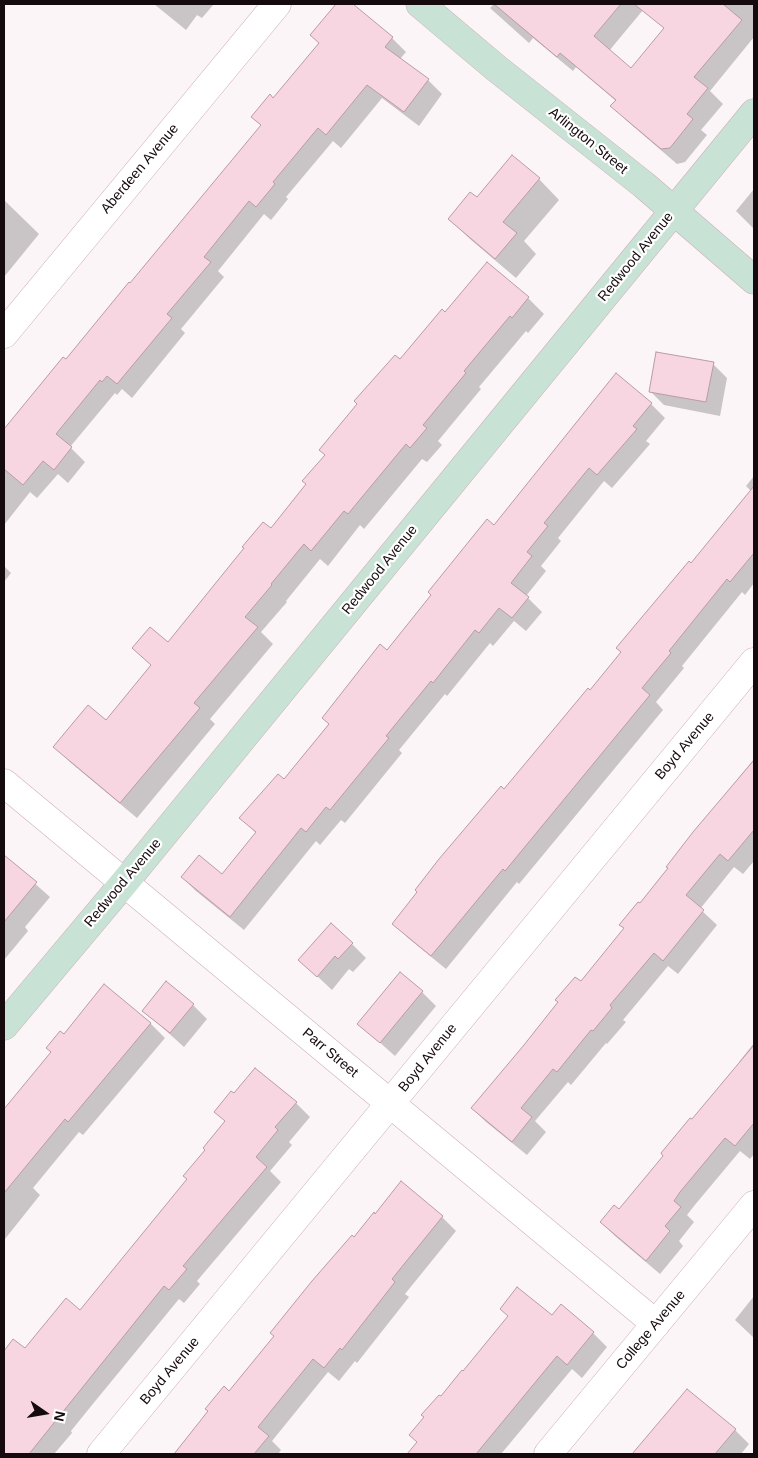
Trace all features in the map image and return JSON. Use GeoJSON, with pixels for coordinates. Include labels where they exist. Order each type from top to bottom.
{"type":"FeatureCollection","features":[{"type":"Feature","properties":{"kind":"street","name":"Aberdeen Avenue"},"geometry":{"type":"LineString","coordinates":[[4,334],[277,4]]}},
{"type":"Feature","properties":{"kind":"street","name":"Arlington Street"},"geometry":{"type":"LineString","coordinates":[[420,4],[496,68],[607,156],[754,280]]}},
{"type":"Feature","properties":{"kind":"street","name":"Redwood Avenue"},"geometry":{"type":"LineString","coordinates":[[4,1026],[124,883],[754,113]]}},
{"type":"Feature","properties":{"kind":"street","name":"Boyd Avenue"},"geometry":{"type":"LineString","coordinates":[[101,1454],[754,662]]}},
{"type":"Feature","properties":{"kind":"street","name":"Parr Street"},"geometry":{"type":"LineString","coordinates":[[4,783],[656,1324]]}},
{"type":"Feature","properties":{"kind":"street","name":"College Avenue"},"geometry":{"type":"LineString","coordinates":[[548,1454],[754,1205]]}},
{"type":"Feature","properties":{"kind":"building"},"geometry":{"type":"Polygon","coordinates":[[[336,4],[353,4],[393,37],[385,47],[429,79],[404,112],[367,85],[326,135],[318,128],[273,182],[275,184],[256,207],[249,201],[204,257],[211,262],[167,314],[172,318],[117,384],[107,376],[102,382],[100,380],[56,434],[72,447],[54,470],[43,461],[23,485],[4,469],[4,429],[63,357],[66,359],[261,125],[251,117],[270,94],[273,98],[319,43],[310,35],[336,4]]]}},
{"type":"Feature","properties":{"kind":"building"},"geometry":{"type":"Polygon","coordinates":[[[494,4],[621,4],[594,36],[631,68],[664,28],[634,4],[723,4],[742,20],[694,77],[708,88],[687,114],[693,119],[670,148],[661,149],[610,106],[616,100],[560,53],[557,57],[494,4]]]}},
{"type":"Feature","properties":{"kind":"building"},"geometry":{"type":"Polygon","coordinates":[[[512,155],[540,178],[503,222],[517,233],[495,259],[448,219],[470,192],[477,197],[512,155]]]}},
{"type":"Feature","properties":{"kind":"building"},"geometry":{"type":"Polygon","coordinates":[[[487,262],[529,297],[512,318],[510,316],[464,371],[466,373],[423,425],[427,428],[410,448],[406,444],[348,514],[344,511],[311,551],[304,544],[271,584],[245,617],[258,627],[194,703],[200,708],[120,803],[53,747],[88,705],[106,720],[151,665],[132,648],[150,627],[168,642],[263,522],[271,528],[306,484],[302,481],[325,455],[319,450],[357,404],[354,401],[395,355],[400,359],[442,309],[445,312],[487,262]]]}},
{"type":"Feature","properties":{"kind":"building"},"geometry":{"type":"Polygon","coordinates":[[[656,352],[714,362],[706,402],[649,392],[656,352]]]}},
{"type":"Feature","properties":{"kind":"building"},"geometry":{"type":"Polygon","coordinates":[[[616,373],[652,403],[633,426],[637,429],[597,475],[589,468],[544,523],[548,526],[527,552],[532,556],[511,583],[529,597],[512,618],[499,608],[479,633],[475,630],[433,683],[431,681],[386,736],[389,738],[330,810],[326,807],[306,832],[301,828],[230,917],[181,877],[199,855],[222,874],[256,832],[239,818],[278,774],[284,779],[329,724],[322,718],[380,644],[387,650],[431,595],[428,592],[487,519],[494,525],[616,373]]]}},
{"type":"Feature","properties":{"kind":"building"},"geometry":{"type":"Polygon","coordinates":[[[754,486],[754,553],[730,582],[727,579],[669,651],[671,653],[642,688],[650,695],[505,871],[503,869],[431,956],[392,924],[417,892],[415,890],[501,786],[504,789],[588,688],[590,690],[621,652],[616,648],[689,561],[691,563],[754,486]]]}},
{"type":"Feature","properties":{"kind":"building"},"geometry":{"type":"Polygon","coordinates":[[[754,760],[754,830],[728,861],[720,854],[686,895],[704,910],[663,961],[654,953],[610,1005],[612,1008],[593,1031],[591,1030],[557,1072],[553,1069],[521,1108],[532,1117],[512,1142],[471,1108],[558,1002],[555,1000],[575,977],[581,981],[624,928],[619,925],[638,902],[640,903],[668,868],[666,867],[693,832],[754,760]]]}},
{"type":"Feature","properties":{"kind":"building"},"geometry":{"type":"Polygon","coordinates":[[[4,855],[37,882],[4,922],[4,855]]]}},
{"type":"Feature","properties":{"kind":"building"},"geometry":{"type":"Polygon","coordinates":[[[331,923],[353,943],[338,959],[335,956],[317,977],[298,960],[331,923]]]}},
{"type":"Feature","properties":{"kind":"building"},"geometry":{"type":"Polygon","coordinates":[[[400,972],[423,991],[380,1043],[357,1024],[400,972]]]}},
{"type":"Feature","properties":{"kind":"building"},"geometry":{"type":"Polygon","coordinates":[[[166,981],[194,1004],[170,1033],[142,1011],[166,981]]]}},
{"type":"Feature","properties":{"kind":"building"},"geometry":{"type":"Polygon","coordinates":[[[104,984],[151,1023],[68,1122],[65,1119],[4,1193],[4,1109],[51,1052],[46,1048],[60,1031],[64,1034],[104,984]]]}},
{"type":"Feature","properties":{"kind":"building"},"geometry":{"type":"Polygon","coordinates":[[[754,1045],[754,1123],[735,1146],[725,1138],[680,1192],[674,1201],[681,1207],[665,1226],[670,1231],[646,1261],[600,1222],[614,1205],[619,1209],[663,1156],[661,1153],[754,1045]]]}},
{"type":"Feature","properties":{"kind":"building"},"geometry":{"type":"Polygon","coordinates":[[[255,1068],[297,1102],[275,1127],[278,1130],[256,1157],[267,1167],[183,1266],[187,1269],[169,1290],[164,1286],[29,1454],[4,1454],[4,1351],[13,1339],[25,1348],[66,1298],[80,1310],[187,1179],[183,1176],[205,1150],[203,1148],[225,1121],[214,1112],[231,1091],[234,1093],[255,1068]]]}},
{"type":"Feature","properties":{"kind":"building"},"geometry":{"type":"Polygon","coordinates":[[[401,1181],[443,1216],[392,1279],[395,1282],[342,1350],[340,1348],[324,1368],[313,1359],[258,1427],[269,1436],[254,1454],[174,1454],[208,1411],[205,1409],[224,1386],[229,1391],[274,1336],[270,1333],[312,1281],[352,1235],[354,1237],[374,1212],[375,1214],[401,1181]]]}},
{"type":"Feature","properties":{"kind":"building"},"geometry":{"type":"Polygon","coordinates":[[[517,1287],[552,1315],[561,1304],[594,1332],[567,1365],[557,1356],[476,1454],[407,1454],[417,1442],[409,1435],[424,1417],[421,1415],[463,1371],[508,1316],[500,1309],[517,1287]]]}},
{"type":"Feature","properties":{"kind":"building"},"geometry":{"type":"Polygon","coordinates":[[[687,1389],[736,1429],[715,1454],[632,1454],[687,1389]]]}}]}
